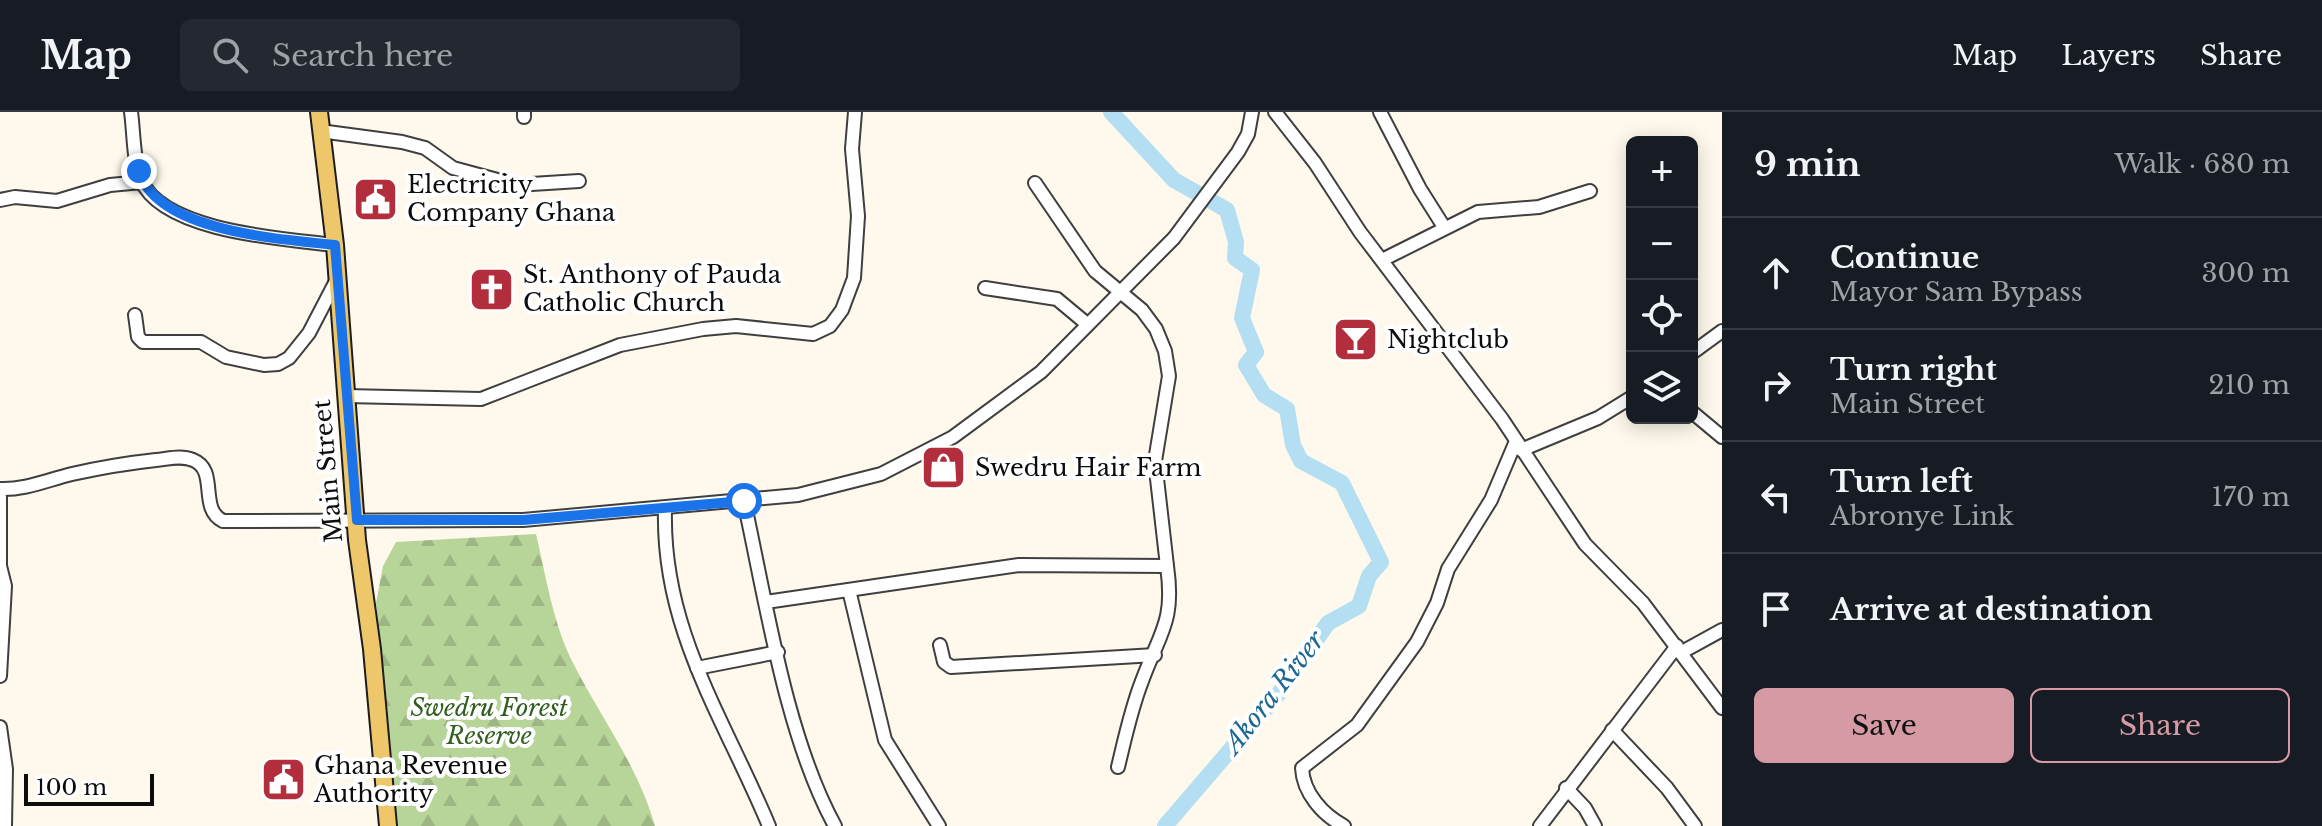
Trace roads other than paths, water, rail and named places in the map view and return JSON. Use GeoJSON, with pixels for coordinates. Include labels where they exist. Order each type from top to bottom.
{"type":"FeatureCollection","features":[{"type":"Feature","properties":{"kind":"main road","name":"Main Street"},"geometry":{"type":"LineString","coordinates":[[319,112],[335,245],[335,283],[388,826]]}},
{"type":"Feature","properties":{"kind":"street"},"geometry":{"type":"LineString","coordinates":[[131,112],[142,182],[162,204],[179,214],[221,227],[335,245]]}},
{"type":"Feature","properties":{"kind":"street"},"geometry":{"type":"LineString","coordinates":[[346,396],[481,399],[620,345],[736,326],[813,334],[830,326],[842,310],[854,278],[858,216],[852,149],[855,112]]}},
{"type":"Feature","properties":{"kind":"street"},"geometry":{"type":"LineString","coordinates":[[0,489],[16,490],[98,469],[181,457],[200,464],[206,472],[211,509],[215,517],[223,521],[523,520],[744,501],[840,486],[881,474],[987,414],[1041,372],[1174,238],[1243,143],[1252,112]]}},
{"type":"Feature","properties":{"kind":"street"},"geometry":{"type":"LineString","coordinates":[[1275,112],[1445,341],[1585,544],[1643,603],[1722,708]]}},
{"type":"Feature","properties":{"kind":"street"},"geometry":{"type":"LineString","coordinates":[[1380,112],[1420,189],[1444,227]]}},
{"type":"Feature","properties":{"kind":"street"},"geometry":{"type":"LineString","coordinates":[[320,131],[425,148],[453,168],[516,185],[579,181]]}},
{"type":"Feature","properties":{"kind":"street"},"geometry":{"type":"LineString","coordinates":[[0,200],[15,197],[57,201],[110,185],[142,182]]}},
{"type":"Feature","properties":{"kind":"street"},"geometry":{"type":"LineString","coordinates":[[1035,183],[1087,261],[1142,310],[1156,329],[1169,376],[1155,461],[1171,599],[1155,655],[1138,691],[1118,767]]}},
{"type":"Feature","properties":{"kind":"street"},"geometry":{"type":"LineString","coordinates":[[1382,260],[1478,212],[1539,207],[1590,191]]}},
{"type":"Feature","properties":{"kind":"street"},"geometry":{"type":"LineString","coordinates":[[135,315],[138,337],[143,342],[201,342],[226,357],[264,365],[278,364],[289,358],[309,333],[335,283]]}},
{"type":"Feature","properties":{"kind":"street"},"geometry":{"type":"LineString","coordinates":[[985,288],[1057,299],[1087,324]]}},
{"type":"Feature","properties":{"kind":"street"},"geometry":{"type":"LineString","coordinates":[[1693,352],[1722,331]]}},
{"type":"Feature","properties":{"kind":"street"},"geometry":{"type":"LineString","coordinates":[[1344,826],[1332,819],[1308,791],[1302,768],[1357,725],[1417,642],[1437,603],[1448,569],[1491,500],[1518,446],[1598,418],[1626,401]]}},
{"type":"Feature","properties":{"kind":"street"},"geometry":{"type":"LineString","coordinates":[[1698,417],[1722,437]]}},
{"type":"Feature","properties":{"kind":"street"},"geometry":{"type":"LineString","coordinates":[[0,497],[0,567],[5,600],[0,676]]}},
{"type":"Feature","properties":{"kind":"street"},"geometry":{"type":"LineString","coordinates":[[744,501],[778,652],[812,779],[835,826]]}},
{"type":"Feature","properties":{"kind":"street"},"geometry":{"type":"LineString","coordinates":[[665,510],[664,544],[677,619],[769,826]]}},
{"type":"Feature","properties":{"kind":"street"},"geometry":{"type":"LineString","coordinates":[[766,602],[1019,565],[1167,566]]}},
{"type":"Feature","properties":{"kind":"street"},"geometry":{"type":"LineString","coordinates":[[849,590],[885,740],[939,826]]}},
{"type":"Feature","properties":{"kind":"street"},"geometry":{"type":"LineString","coordinates":[[1540,826],[1566,788],[1680,649],[1722,630]]}},
{"type":"Feature","properties":{"kind":"street"},"geometry":{"type":"LineString","coordinates":[[940,645],[944,662],[951,667],[1155,655]]}},
{"type":"Feature","properties":{"kind":"street"},"geometry":{"type":"LineString","coordinates":[[697,668],[778,652]]}},
{"type":"Feature","properties":{"kind":"street"},"geometry":{"type":"LineString","coordinates":[[0,727],[6,769],[5,826]]}},
{"type":"Feature","properties":{"kind":"street"},"geometry":{"type":"LineString","coordinates":[[1612,730],[1667,788],[1695,826]]}},
{"type":"Feature","properties":{"kind":"street"},"geometry":{"type":"LineString","coordinates":[[1566,788],[1585,808],[1595,826]]}},
{"type":"Feature","properties":{"kind":"waterway","name":"Akora River"},"geometry":{"type":"LineString","coordinates":[[1111,112],[1174,180],[1227,210],[1236,242],[1235,258],[1252,270],[1242,318],[1256,352],[1246,365],[1264,395],[1287,409],[1293,445],[1301,461],[1342,483],[1381,562],[1369,576],[1359,606],[1328,623],[1280,692],[1165,826]]}},
{"type":"Feature","properties":{"kind":"place","name":"Electricity Company Ghana"},"geometry":{"type":"Point","coordinates":[376,199]}},
{"type":"Feature","properties":{"kind":"place","name":"St. Anthony of Pauda Catholic Church"},"geometry":{"type":"Point","coordinates":[492,289]}},
{"type":"Feature","properties":{"kind":"place","name":"Nightclub"},"geometry":{"type":"Point","coordinates":[1356,340]}},
{"type":"Feature","properties":{"kind":"place","name":"Swedru Hair Farm"},"geometry":{"type":"Point","coordinates":[944,468]}},
{"type":"Feature","properties":{"kind":"place","name":"Ghana Revenue Authority"},"geometry":{"type":"Point","coordinates":[283,780]}},
{"type":"Feature","properties":{"kind":"park label","name":"Swedru Forest Reserve"},"geometry":{"type":"Point","coordinates":[489,722]}}]}
